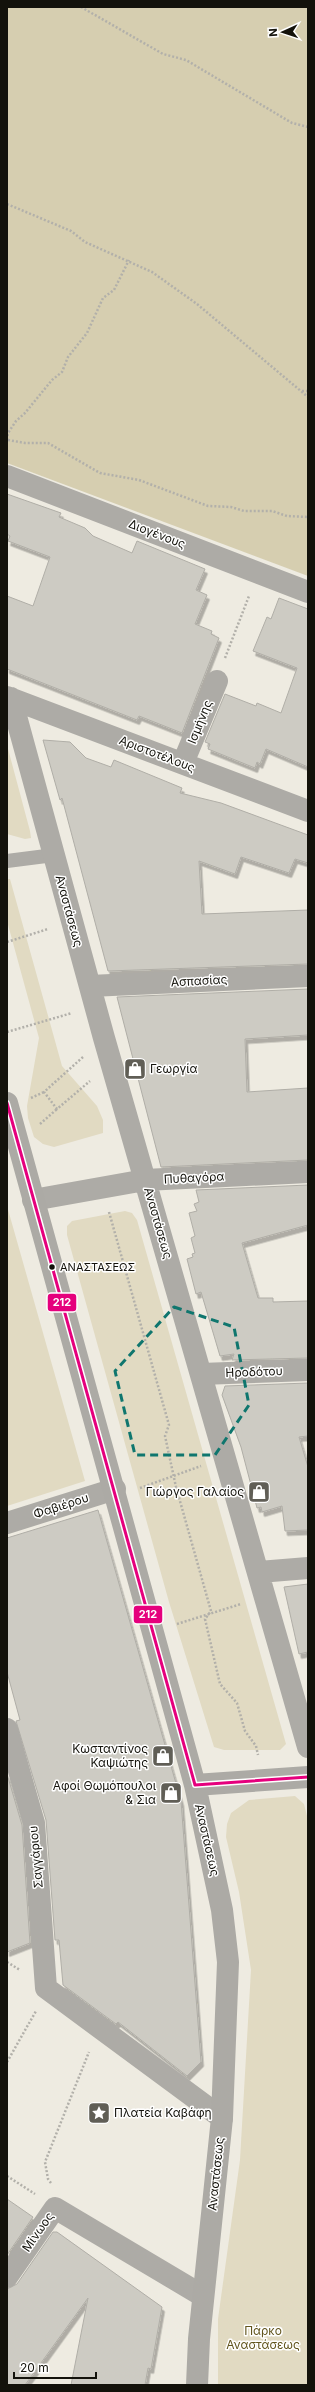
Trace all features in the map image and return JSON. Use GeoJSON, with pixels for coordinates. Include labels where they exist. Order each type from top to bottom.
{"type":"FeatureCollection","features":[{"type":"Feature","properties":{"kind":"street","name":"Διογένους"},"geometry":{"type":"LineString","coordinates":[[7,476],[308,592]]}},
{"type":"Feature","properties":{"kind":"street","name":"Ισμήνης"},"geometry":{"type":"LineString","coordinates":[[183,763],[217,681]]}},
{"type":"Feature","properties":{"kind":"street","name":"Αριστοτέλους"},"geometry":{"type":"LineString","coordinates":[[9,697],[308,811]]}},
{"type":"Feature","properties":{"kind":"street","name":"Αναστάσεως"},"geometry":{"type":"LineString","coordinates":[[9,697],[111,1063],[266,1596],[308,1747]]}},
{"type":"Feature","properties":{"kind":"street","name":"Ασπασίας"},"geometry":{"type":"LineString","coordinates":[[92,996],[308,976]]}},
{"type":"Feature","properties":{"kind":"street","name":"Αναστάσεως"},"geometry":{"type":"LineString","coordinates":[[7,1103],[116,1492],[195,1785],[222,1910],[228,1962],[222,2118],[203,2296],[197,2385]]}},
{"type":"Feature","properties":{"kind":"street","name":"Πυθαγόρα"},"geometry":{"type":"LineString","coordinates":[[33,1200],[145,1180],[308,1172]]}},
{"type":"Feature","properties":{"kind":"street","name":"Ηροδότου"},"geometry":{"type":"LineString","coordinates":[[201,1374],[308,1370]]}},
{"type":"Feature","properties":{"kind":"street","name":"Φαβιέρου"},"geometry":{"type":"LineString","coordinates":[[7,1523],[116,1492]]}},
{"type":"Feature","properties":{"kind":"street"},"geometry":{"type":"LineString","coordinates":[[259,1572],[308,1568]]}},
{"type":"Feature","properties":{"kind":"street","name":"Σαγγάριου"},"geometry":{"type":"LineString","coordinates":[[7,1729],[34,1823],[46,1988]]}},
{"type":"Feature","properties":{"kind":"street"},"geometry":{"type":"LineString","coordinates":[[195,1785],[308,1777]]}},
{"type":"Feature","properties":{"kind":"street"},"geometry":{"type":"LineString","coordinates":[[46,1988],[222,2118]]}},
{"type":"Feature","properties":{"kind":"street"},"geometry":{"type":"LineString","coordinates":[[55,2198],[203,2296]]}},
{"type":"Feature","properties":{"kind":"street","name":"Μίνωος"},"geometry":{"type":"LineString","coordinates":[[7,2277],[55,2198]]}},
{"type":"Feature","properties":{"kind":"lane"},"geometry":{"type":"LineString","coordinates":[[7,861],[54,855]]}},
{"type":"Feature","properties":{"kind":"path"},"geometry":{"type":"LineString","coordinates":[[81,7],[157,51],[186,60],[292,124],[308,127]]}},
{"type":"Feature","properties":{"kind":"path"},"geometry":{"type":"LineString","coordinates":[[7,204],[71,231],[85,242],[129,260],[152,272],[197,304],[308,397]]}},
{"type":"Feature","properties":{"kind":"path"},"geometry":{"type":"LineString","coordinates":[[129,260],[114,290],[103,298],[87,332],[68,357],[62,372],[52,380],[25,413],[16,421],[8,433],[7,440],[25,443],[48,443],[100,473],[139,480],[208,506],[231,507],[244,511],[272,511],[287,516],[308,517]]}},
{"type":"Feature","properties":{"kind":"path"},"geometry":{"type":"LineString","coordinates":[[301,391],[308,391]]}},
{"type":"Feature","properties":{"kind":"path"},"geometry":{"type":"LineString","coordinates":[[217,681],[258,573]]}},
{"type":"Feature","properties":{"kind":"path"},"geometry":{"type":"LineString","coordinates":[[7,942],[72,922]]}},
{"type":"Feature","properties":{"kind":"path"},"geometry":{"type":"LineString","coordinates":[[7,1032],[92,996]]}},
{"type":"Feature","properties":{"kind":"path"},"geometry":{"type":"LineString","coordinates":[[104,1038],[44,1092],[57,1109],[111,1063]]}},
{"type":"Feature","properties":{"kind":"path"},"geometry":{"type":"LineString","coordinates":[[102,1188],[169,1425],[165,1436],[174,1475],[211,1611],[205,1619],[220,1684],[237,1703],[245,1731],[256,1746],[262,1780]]}},
{"type":"Feature","properties":{"kind":"path"},"geometry":{"type":"LineString","coordinates":[[116,1492],[174,1475],[225,1457]]}},
{"type":"Feature","properties":{"kind":"path"},"geometry":{"type":"LineString","coordinates":[[153,1631],[266,1596]]}},
{"type":"Feature","properties":{"kind":"path"},"geometry":{"type":"LineString","coordinates":[[7,2062],[38,2008],[46,1988]]}},
{"type":"Feature","properties":{"kind":"path"},"geometry":{"type":"LineString","coordinates":[[55,2198],[48,2179],[45,2162],[98,2027]]}},
{"type":"Feature","properties":{"kind":"path"},"geometry":{"type":"LineString","coordinates":[[7,2176],[55,2198]]}},
{"type":"Feature","properties":{"kind":"highlighted area"},"geometry":{"type":"Polygon","coordinates":[[[174,1307],[234,1327],[249,1405],[215,1455],[135,1455],[115,1371],[174,1307]]]}},
{"type":"Feature","properties":{"kind":"green space"},"geometry":{"type":"Polygon","coordinates":[[[7,745],[31,838],[25,839],[7,834],[7,745]]]}},
{"type":"Feature","properties":{"kind":"green space"},"geometry":{"type":"Polygon","coordinates":[[[7,879],[10,879],[62,1066],[97,1106],[103,1120],[103,1133],[54,1147],[43,1144],[34,1137],[28,1118],[27,1106],[39,1038],[7,921],[7,879]]]}},
{"type":"Feature","properties":{"kind":"green space"},"geometry":{"type":"Polygon","coordinates":[[[7,1206],[85,1481],[7,1506],[7,1206]]]}},
{"type":"Feature","properties":{"kind":"green space"},"geometry":{"type":"Polygon","coordinates":[[[125,1211],[132,1213],[137,1220],[286,1744],[280,1750],[224,1750],[214,1747],[169,1602],[67,1235],[67,1226],[72,1221],[125,1211]]]}},
{"type":"Feature","properties":{"kind":"green space","name":"Πάρκο Αναστάσεως"},"geometry":{"type":"Polygon","coordinates":[[[295,1796],[304,1804],[308,1820],[308,2385],[218,2385],[218,2319],[240,2160],[251,1970],[239,1892],[226,1837],[227,1824],[231,1813],[249,1800],[295,1796]]]}},
{"type":"Feature","properties":{"kind":"shaded area"},"geometry":{"type":"Polygon","coordinates":[[[7,7],[308,7],[308,576],[7,463],[7,7]]]}},
{"type":"Feature","properties":{"kind":"building"},"geometry":{"type":"Polygon","coordinates":[[[7,494],[61,513],[59,517],[85,528],[93,536],[132,553],[137,541],[205,569],[196,590],[207,595],[195,624],[212,631],[211,634],[219,638],[182,733],[139,716],[137,720],[7,669],[7,596],[33,606],[50,557],[8,541],[10,536],[7,534],[7,494]]]}},
{"type":"Feature","properties":{"kind":"building"},"geometry":{"type":"Polygon","coordinates":[[[279,598],[308,609],[308,767],[266,749],[260,764],[257,762],[255,768],[208,749],[210,744],[205,742],[225,694],[256,706],[257,703],[281,713],[297,668],[253,651],[267,617],[271,619],[279,598]]]}},
{"type":"Feature","properties":{"kind":"building"},"geometry":{"type":"Polygon","coordinates":[[[43,740],[70,742],[86,758],[111,767],[114,760],[182,788],[180,793],[221,803],[308,835],[308,863],[295,859],[289,873],[241,857],[235,874],[199,861],[202,914],[308,910],[308,964],[108,971],[62,798],[60,800],[43,740]]]}},
{"type":"Feature","properties":{"kind":"building"},"geometry":{"type":"Polygon","coordinates":[[[308,989],[308,1035],[245,1039],[247,1092],[308,1088],[308,1160],[161,1167],[117,997],[308,989]]]}},
{"type":"Feature","properties":{"kind":"building"},"geometry":{"type":"Polygon","coordinates":[[[308,1185],[308,1225],[242,1243],[258,1298],[273,1298],[273,1302],[308,1301],[308,1358],[232,1360],[234,1354],[220,1356],[201,1292],[196,1294],[187,1259],[193,1257],[192,1254],[195,1253],[191,1238],[195,1236],[189,1213],[197,1211],[194,1204],[199,1202],[196,1190],[308,1185]]]}},
{"type":"Feature","properties":{"kind":"building"},"geometry":{"type":"Polygon","coordinates":[[[308,1383],[308,1436],[299,1437],[308,1467],[308,1530],[285,1531],[282,1506],[262,1512],[261,1507],[257,1508],[241,1447],[222,1395],[225,1386],[308,1383]]]}},
{"type":"Feature","properties":{"kind":"building"},"geometry":{"type":"Polygon","coordinates":[[[98,1510],[181,1801],[201,2062],[187,2076],[118,2022],[116,2024],[63,1985],[59,1940],[55,1940],[46,1820],[16,1721],[20,1720],[7,1672],[7,1538],[98,1510]]]}},
{"type":"Feature","properties":{"kind":"building"},"geometry":{"type":"Polygon","coordinates":[[[308,1584],[308,1652],[299,1654],[284,1587],[308,1584]]]}},
{"type":"Feature","properties":{"kind":"building"},"geometry":{"type":"Polygon","coordinates":[[[7,1774],[22,1825],[30,1943],[7,1952],[7,1774]]]}},
{"type":"Feature","properties":{"kind":"building"},"geometry":{"type":"Polygon","coordinates":[[[7,2199],[33,2217],[7,2255],[7,2199]]]}},
{"type":"Feature","properties":{"kind":"building"},"geometry":{"type":"Polygon","coordinates":[[[53,2232],[57,2232],[162,2307],[151,2369],[148,2368],[145,2385],[71,2385],[88,2298],[25,2385],[7,2385],[7,2289],[17,2284],[53,2232]]]}},
{"type":"Feature","properties":{"kind":"transit line","name":"212"},"geometry":{"type":"LineString","coordinates":[[7,1103],[195,1785]]}},
{"type":"Feature","properties":{"kind":"transit line","name":"212"},"geometry":{"type":"LineString","coordinates":[[195,1785],[308,1777]]}},
{"type":"Feature","properties":{"kind":"place","name":"Γεωργία"},"geometry":{"type":"Point","coordinates":[135,1069]}},
{"type":"Feature","properties":{"kind":"place","name":"ΑΝΑΣΤΑΣΕΩΣ"},"geometry":{"type":"Point","coordinates":[52,1267]}},
{"type":"Feature","properties":{"kind":"place","name":"Γιώργος Γαλαίος"},"geometry":{"type":"Point","coordinates":[259,1492]}},
{"type":"Feature","properties":{"kind":"place","name":"Κωσταντίνος Καψιώτης"},"geometry":{"type":"Point","coordinates":[163,1756]}},
{"type":"Feature","properties":{"kind":"place","name":"Αφοί Θωμόπουλοι & Σια"},"geometry":{"type":"Point","coordinates":[171,1793]}},
{"type":"Feature","properties":{"kind":"place","name":"Πλατεία Καβάφη"},"geometry":{"type":"Point","coordinates":[99,2113]}}]}
